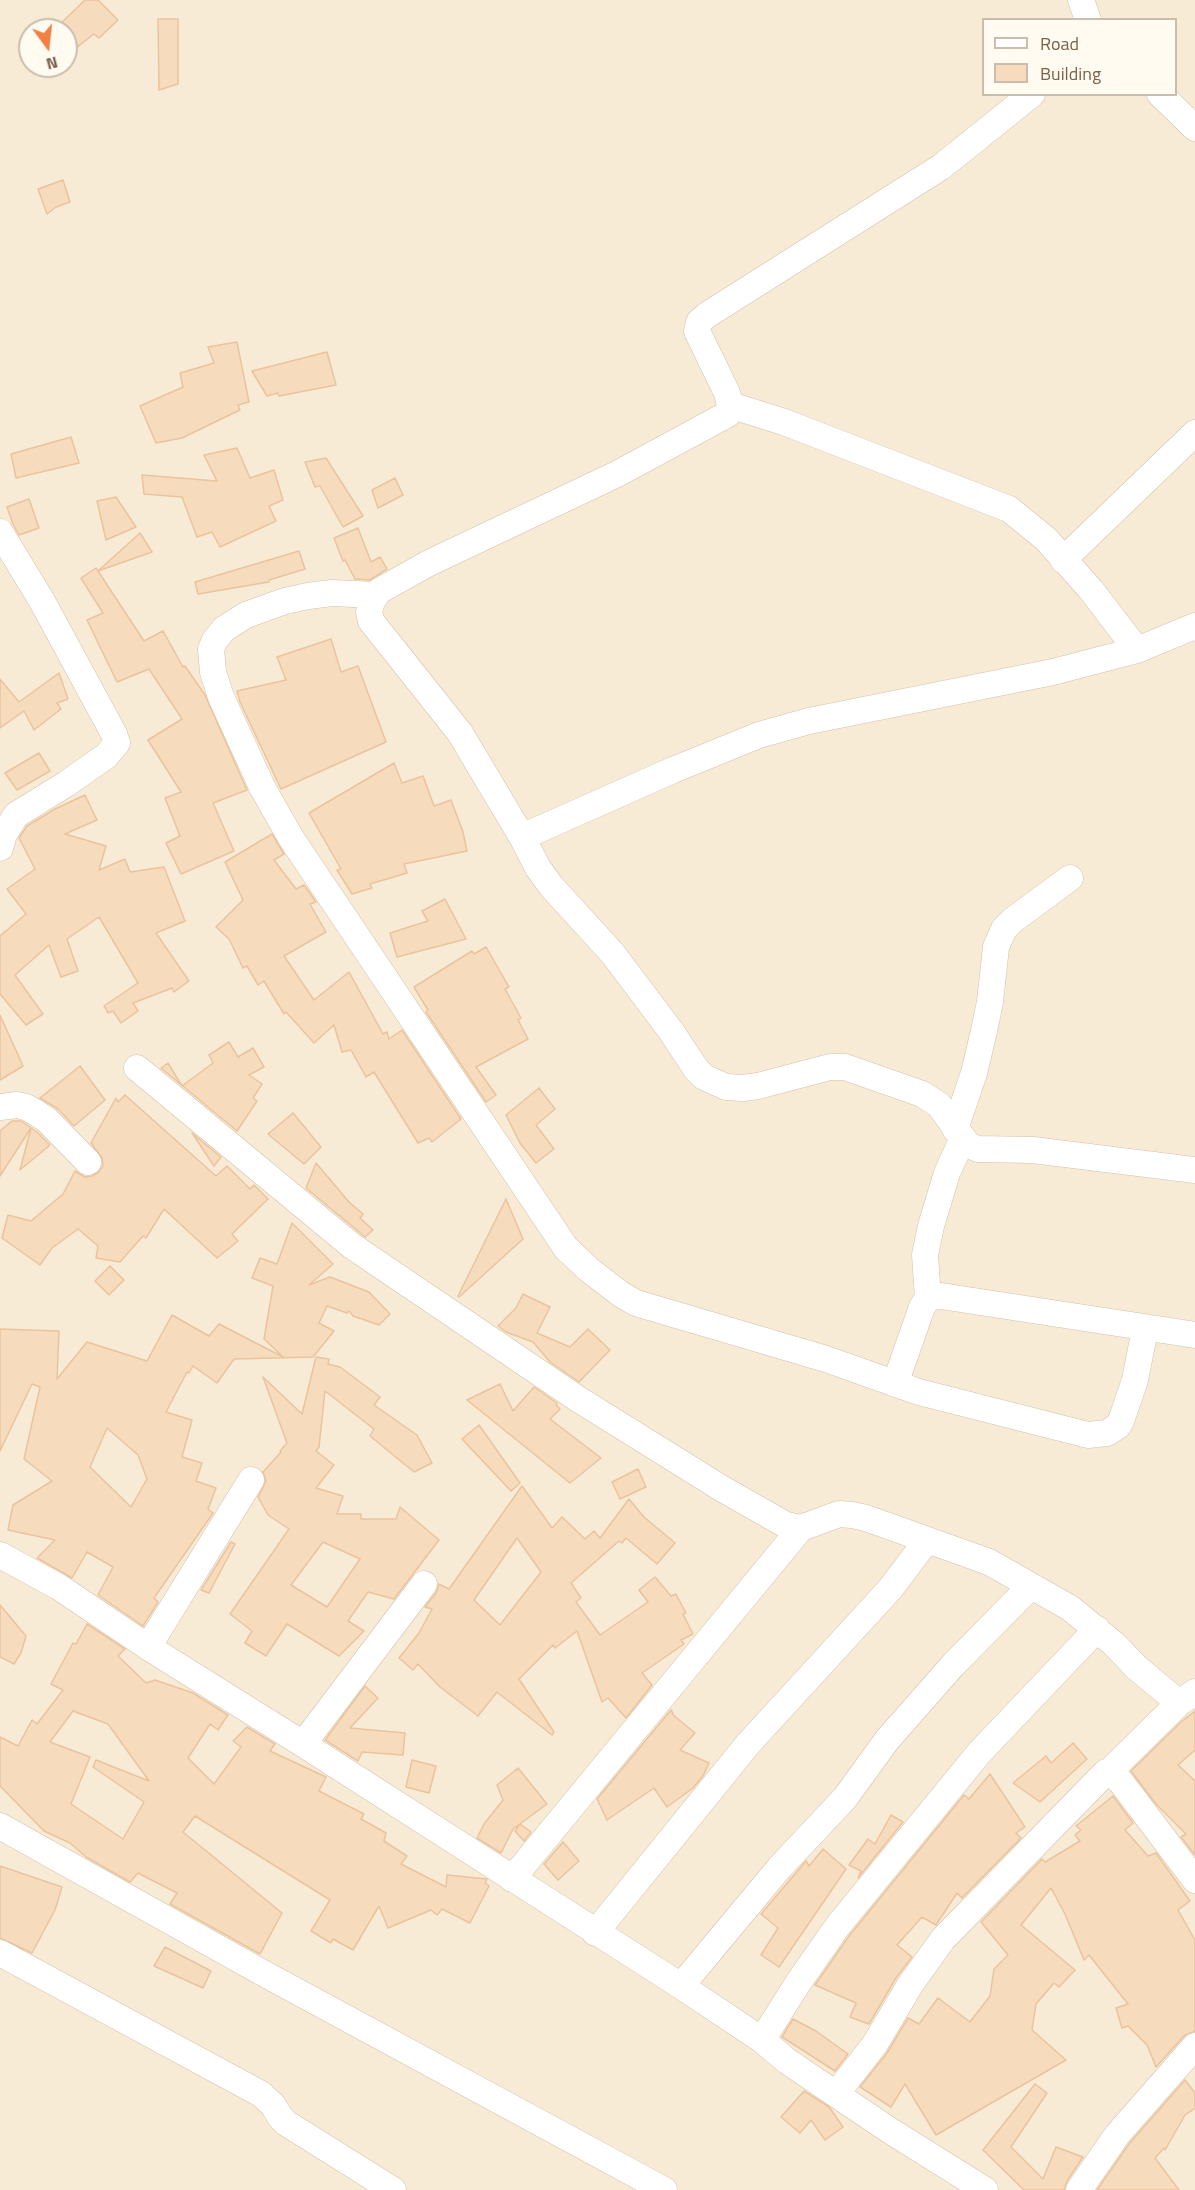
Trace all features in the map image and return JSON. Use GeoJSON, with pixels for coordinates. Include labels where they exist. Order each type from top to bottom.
{"type":"FeatureCollection","features":[{"type":"Feature","properties":{"kind":"street"},"geometry":{"type":"LineString","coordinates":[[1081,0],[1087,18]]}},
{"type":"Feature","properties":{"kind":"street"},"geometry":{"type":"LineString","coordinates":[[1030,96],[941,167],[699,322],[697,331],[727,393],[730,405],[728,414],[617,474],[429,563],[379,591],[369,607],[371,621],[460,733],[538,868],[551,886],[613,954],[704,1077],[726,1087],[743,1088],[830,1067],[845,1067],[922,1094],[939,1105],[968,1145],[978,1149],[1033,1150],[1195,1170]]}},
{"type":"Feature","properties":{"kind":"street"},"geometry":{"type":"LineString","coordinates":[[1162,96],[1195,128]]}},
{"type":"Feature","properties":{"kind":"street"},"geometry":{"type":"LineString","coordinates":[[730,405],[784,422],[1009,509],[1034,528],[1064,560],[1091,590],[1137,650]]}},
{"type":"Feature","properties":{"kind":"street"},"geometry":{"type":"LineString","coordinates":[[1064,560],[1195,433]]}},
{"type":"Feature","properties":{"kind":"street"},"geometry":{"type":"LineString","coordinates":[[0,532],[42,601],[117,743],[106,756],[16,815],[4,834],[0,848]]}},
{"type":"Feature","properties":{"kind":"street"},"geometry":{"type":"LineString","coordinates":[[376,595],[332,593],[285,601],[246,615],[224,629],[211,649],[211,663],[221,697],[262,787],[291,838],[566,1248],[588,1269],[622,1295],[636,1302],[826,1359],[919,1392],[1088,1435],[1099,1435],[1118,1426],[1125,1413],[1135,1380],[1145,1329]]}},
{"type":"Feature","properties":{"kind":"street"},"geometry":{"type":"LineString","coordinates":[[522,837],[673,770],[759,735],[809,721],[1053,672],[1137,650],[1195,626]]}},
{"type":"Feature","properties":{"kind":"street"},"geometry":{"type":"LineString","coordinates":[[895,1384],[922,1307],[928,1298],[925,1255],[930,1226],[959,1134],[984,1031],[990,1002],[996,947],[1004,929],[1013,920],[1070,878]]}},
{"type":"Feature","properties":{"kind":"street"},"geometry":{"type":"LineString","coordinates":[[137,1068],[352,1246],[588,1405],[730,1493],[786,1526],[801,1528],[839,1514],[867,1518],[989,1562],[1070,1608],[1097,1629],[1136,1667],[1187,1698],[1110,1771],[1106,1772],[943,1939],[910,1985],[875,2044],[836,2094]]}},
{"type":"Feature","properties":{"kind":"street"},"geometry":{"type":"LineString","coordinates":[[0,1107],[17,1105],[35,1112],[47,1120],[88,1162]]}},
{"type":"Feature","properties":{"kind":"street"},"geometry":{"type":"LineString","coordinates":[[928,1298],[941,1296],[1195,1335]]}},
{"type":"Feature","properties":{"kind":"street"},"geometry":{"type":"LineString","coordinates":[[148,1647],[251,1480]]}},
{"type":"Feature","properties":{"kind":"street"},"geometry":{"type":"LineString","coordinates":[[512,1879],[801,1528]]}},
{"type":"Feature","properties":{"kind":"street"},"geometry":{"type":"LineString","coordinates":[[595,1933],[748,1744],[891,1588],[927,1540]]}},
{"type":"Feature","properties":{"kind":"street"},"geometry":{"type":"LineString","coordinates":[[0,1555],[59,1587],[148,1647],[681,1986],[762,2040],[786,2061],[985,2190]]}},
{"type":"Feature","properties":{"kind":"street"},"geometry":{"type":"LineString","coordinates":[[303,1744],[424,1584]]}},
{"type":"Feature","properties":{"kind":"street"},"geometry":{"type":"LineString","coordinates":[[681,1986],[780,1867],[844,1798],[887,1740],[953,1665],[1031,1586]]}},
{"type":"Feature","properties":{"kind":"street"},"geometry":{"type":"LineString","coordinates":[[762,2040],[837,1927],[964,1771],[1097,1629]]}},
{"type":"Feature","properties":{"kind":"street"},"geometry":{"type":"LineString","coordinates":[[1110,1771],[1194,1877]]}},
{"type":"Feature","properties":{"kind":"street"},"geometry":{"type":"LineString","coordinates":[[0,1826],[283,1984],[664,2190]]}},
{"type":"Feature","properties":{"kind":"street"},"geometry":{"type":"LineString","coordinates":[[0,1953],[261,2094],[273,2105],[280,2118],[286,2123],[393,2190]]}},
{"type":"Feature","properties":{"kind":"street"},"geometry":{"type":"LineString","coordinates":[[1078,2190],[1117,2135],[1195,2046]]}},
{"type":"Feature","properties":{"kind":"shaded area"},"geometry":{"type":"Polygon","coordinates":[[[0,0],[1195,0],[1195,2190],[0,2190],[0,0]]]}},
{"type":"Feature","properties":{"kind":"building"},"geometry":{"type":"Polygon","coordinates":[[[85,0],[98,0],[118,20],[99,38],[94,34],[78,47],[78,18],[66,18],[85,0]]]}},
{"type":"Feature","properties":{"kind":"building"},"geometry":{"type":"Polygon","coordinates":[[[158,19],[178,19],[178,84],[159,90],[158,19]]]}},
{"type":"Feature","properties":{"kind":"building"},"geometry":{"type":"Polygon","coordinates":[[[63,180],[70,202],[56,207],[47,214],[38,189],[63,180]]]}},
{"type":"Feature","properties":{"kind":"building"},"geometry":{"type":"Polygon","coordinates":[[[237,342],[249,402],[238,405],[240,410],[182,438],[156,443],[140,406],[183,387],[180,373],[214,363],[208,347],[237,342]]]}},
{"type":"Feature","properties":{"kind":"building"},"geometry":{"type":"Polygon","coordinates":[[[327,352],[336,385],[279,396],[278,393],[267,396],[252,371],[327,352]]]}},
{"type":"Feature","properties":{"kind":"building"},"geometry":{"type":"Polygon","coordinates":[[[71,437],[79,463],[16,478],[11,454],[71,437]]]}},
{"type":"Feature","properties":{"kind":"building"},"geometry":{"type":"Polygon","coordinates":[[[237,448],[250,478],[274,470],[283,500],[269,506],[276,521],[220,547],[212,532],[197,537],[182,497],[144,494],[142,475],[217,481],[204,455],[237,448]]]}},
{"type":"Feature","properties":{"kind":"building"},"geometry":{"type":"Polygon","coordinates":[[[326,458],[363,516],[343,527],[320,486],[315,487],[305,462],[326,458]]]}},
{"type":"Feature","properties":{"kind":"building"},"geometry":{"type":"Polygon","coordinates":[[[395,478],[403,495],[378,508],[372,490],[395,478]]]}},
{"type":"Feature","properties":{"kind":"building"},"geometry":{"type":"Polygon","coordinates":[[[116,497],[136,527],[106,540],[97,501],[116,497]]]}},
{"type":"Feature","properties":{"kind":"building"},"geometry":{"type":"Polygon","coordinates":[[[29,499],[39,528],[19,535],[7,507],[29,499]]]}},
{"type":"Feature","properties":{"kind":"building"},"geometry":{"type":"Polygon","coordinates":[[[358,528],[371,562],[380,557],[387,569],[370,580],[355,579],[345,560],[343,561],[334,538],[358,528]]]}},
{"type":"Feature","properties":{"kind":"building"},"geometry":{"type":"Polygon","coordinates":[[[140,533],[152,552],[98,571],[140,533]]]}},
{"type":"Feature","properties":{"kind":"building"},"geometry":{"type":"Polygon","coordinates":[[[299,551],[305,569],[269,580],[269,582],[198,594],[195,582],[299,551]]]}},
{"type":"Feature","properties":{"kind":"building"},"geometry":{"type":"Polygon","coordinates":[[[96,568],[144,641],[163,631],[183,667],[185,666],[205,695],[247,790],[213,803],[234,851],[181,874],[166,843],[180,836],[165,798],[181,792],[148,740],[182,719],[149,669],[117,682],[87,620],[103,613],[81,578],[96,568]]]}},
{"type":"Feature","properties":{"kind":"building"},"geometry":{"type":"Polygon","coordinates":[[[331,639],[341,672],[358,666],[386,742],[281,789],[237,691],[286,680],[277,657],[331,639]]]}},
{"type":"Feature","properties":{"kind":"building"},"geometry":{"type":"Polygon","coordinates":[[[59,673],[68,699],[57,703],[61,709],[34,730],[24,711],[0,728],[0,679],[19,702],[59,673]]]}},
{"type":"Feature","properties":{"kind":"building"},"geometry":{"type":"Polygon","coordinates":[[[39,753],[50,771],[17,790],[5,773],[39,753]]]}},
{"type":"Feature","properties":{"kind":"building"},"geometry":{"type":"Polygon","coordinates":[[[394,763],[402,783],[423,776],[434,806],[451,800],[463,832],[467,851],[404,864],[407,873],[370,884],[372,888],[352,894],[337,870],[341,869],[309,813],[394,763]]]}},
{"type":"Feature","properties":{"kind":"building"},"geometry":{"type":"Polygon","coordinates":[[[85,795],[97,820],[65,834],[106,846],[99,870],[125,859],[130,872],[164,867],[185,921],[156,933],[189,981],[174,992],[172,988],[133,1003],[138,1011],[121,1023],[113,1011],[108,1013],[104,1006],[138,983],[99,917],[67,939],[78,971],[61,977],[49,945],[15,975],[43,1014],[26,1025],[0,994],[0,936],[26,914],[7,889],[35,869],[19,838],[27,826],[85,795]]]}},
{"type":"Feature","properties":{"kind":"building"},"geometry":{"type":"Polygon","coordinates":[[[272,834],[284,854],[274,860],[296,889],[304,885],[316,902],[310,904],[326,932],[284,956],[314,1000],[349,972],[383,1034],[387,1032],[389,1039],[402,1030],[461,1119],[432,1142],[429,1138],[418,1143],[374,1072],[366,1077],[351,1050],[342,1052],[334,1025],[314,1043],[286,1012],[284,1014],[264,981],[258,985],[247,966],[243,968],[229,939],[216,927],[243,900],[225,862],[272,834]]]}},
{"type":"Feature","properties":{"kind":"building"},"geometry":{"type":"Polygon","coordinates":[[[445,899],[466,939],[397,957],[390,933],[428,921],[422,911],[445,899]]]}},
{"type":"Feature","properties":{"kind":"building"},"geometry":{"type":"Polygon","coordinates":[[[486,947],[509,987],[505,989],[521,1018],[518,1020],[528,1039],[476,1067],[496,1095],[486,1102],[426,1012],[428,1010],[414,987],[472,951],[474,954],[486,947]]]}},
{"type":"Feature","properties":{"kind":"building"},"geometry":{"type":"Polygon","coordinates":[[[0,1015],[23,1066],[0,1080],[0,1015]]]}},
{"type":"Feature","properties":{"kind":"building"},"geometry":{"type":"Polygon","coordinates":[[[229,1042],[238,1057],[253,1048],[264,1067],[249,1075],[262,1084],[253,1098],[257,1101],[237,1131],[182,1086],[213,1063],[209,1055],[229,1042]]]}},
{"type":"Feature","properties":{"kind":"building"},"geometry":{"type":"Polygon","coordinates":[[[168,1063],[181,1085],[161,1068],[168,1063]]]}},
{"type":"Feature","properties":{"kind":"building"},"geometry":{"type":"Polygon","coordinates":[[[80,1066],[105,1100],[74,1126],[58,1109],[40,1098],[80,1066]]]}},
{"type":"Feature","properties":{"kind":"building"},"geometry":{"type":"Polygon","coordinates":[[[539,1088],[555,1109],[536,1125],[554,1149],[536,1163],[520,1143],[506,1115],[539,1088]]]}},
{"type":"Feature","properties":{"kind":"building"},"geometry":{"type":"Polygon","coordinates":[[[125,1095],[216,1176],[227,1166],[250,1189],[254,1185],[268,1199],[232,1234],[238,1241],[217,1258],[164,1209],[146,1238],[143,1236],[120,1262],[96,1258],[98,1246],[78,1229],[52,1248],[40,1265],[2,1238],[8,1215],[31,1221],[63,1194],[75,1171],[85,1177],[99,1172],[103,1165],[102,1158],[91,1143],[116,1098],[118,1102],[125,1095]]]}},
{"type":"Feature","properties":{"kind":"building"},"geometry":{"type":"Polygon","coordinates":[[[293,1113],[321,1147],[304,1164],[268,1134],[293,1113]]]}},
{"type":"Feature","properties":{"kind":"building"},"geometry":{"type":"Polygon","coordinates":[[[12,1121],[21,1121],[37,1132],[50,1145],[20,1170],[31,1128],[0,1176],[0,1131],[12,1121]]]}},
{"type":"Feature","properties":{"kind":"building"},"geometry":{"type":"Polygon","coordinates":[[[192,1133],[221,1157],[214,1166],[192,1133]]]}},
{"type":"Feature","properties":{"kind":"building"},"geometry":{"type":"Polygon","coordinates":[[[316,1163],[349,1202],[363,1214],[360,1218],[373,1230],[365,1237],[306,1188],[316,1163]]]}},
{"type":"Feature","properties":{"kind":"building"},"geometry":{"type":"Polygon","coordinates":[[[506,1199],[523,1239],[459,1297],[458,1296],[506,1199]]]}},
{"type":"Feature","properties":{"kind":"building"},"geometry":{"type":"Polygon","coordinates":[[[292,1223],[333,1264],[309,1285],[330,1277],[369,1292],[390,1314],[379,1325],[353,1316],[349,1311],[347,1313],[327,1306],[319,1323],[334,1331],[313,1357],[234,1359],[217,1383],[193,1366],[189,1373],[187,1372],[166,1412],[192,1420],[182,1457],[202,1463],[196,1481],[216,1488],[208,1509],[213,1513],[154,1598],[158,1602],[143,1626],[98,1595],[113,1567],[87,1552],[72,1578],[37,1558],[55,1540],[8,1530],[13,1505],[52,1481],[24,1459],[40,1387],[32,1384],[0,1451],[0,1329],[59,1331],[57,1379],[87,1342],[147,1361],[172,1315],[209,1336],[219,1324],[283,1357],[264,1339],[273,1286],[252,1278],[260,1258],[277,1264],[292,1223]],[[107,1428],[90,1467],[131,1507],[147,1479],[138,1455],[107,1428]]]}},
{"type":"Feature","properties":{"kind":"building"},"geometry":{"type":"Polygon","coordinates":[[[110,1266],[124,1280],[109,1295],[95,1281],[110,1266]]]}},
{"type":"Feature","properties":{"kind":"building"},"geometry":{"type":"Polygon","coordinates":[[[523,1294],[550,1307],[537,1333],[570,1347],[588,1329],[610,1350],[579,1382],[550,1362],[533,1342],[506,1332],[498,1326],[516,1308],[523,1294]]]}},
{"type":"Feature","properties":{"kind":"building"},"geometry":{"type":"Polygon","coordinates":[[[316,1357],[329,1359],[328,1364],[340,1367],[380,1397],[374,1405],[417,1435],[432,1463],[414,1472],[370,1436],[374,1429],[325,1391],[319,1447],[316,1451],[334,1465],[316,1488],[343,1496],[337,1514],[361,1514],[361,1519],[396,1519],[400,1507],[439,1540],[394,1599],[368,1592],[348,1621],[364,1631],[339,1656],[287,1624],[266,1656],[245,1643],[252,1631],[230,1614],[289,1529],[268,1515],[258,1497],[266,1481],[263,1472],[287,1443],[263,1377],[302,1414],[316,1357]],[[323,1542],[291,1585],[327,1607],[360,1559],[323,1542]]]}},
{"type":"Feature","properties":{"kind":"building"},"geometry":{"type":"Polygon","coordinates":[[[500,1384],[513,1411],[534,1387],[557,1403],[560,1409],[550,1419],[601,1458],[570,1483],[467,1400],[500,1384]]]}},
{"type":"Feature","properties":{"kind":"building"},"geometry":{"type":"Polygon","coordinates":[[[479,1425],[520,1483],[511,1491],[462,1439],[479,1425]]]}},
{"type":"Feature","properties":{"kind":"building"},"geometry":{"type":"Polygon","coordinates":[[[638,1469],[646,1487],[620,1499],[612,1482],[638,1469]]]}},
{"type":"Feature","properties":{"kind":"building"},"geometry":{"type":"Polygon","coordinates":[[[522,1486],[552,1528],[562,1517],[585,1539],[594,1531],[600,1538],[629,1499],[644,1517],[675,1543],[657,1564],[626,1538],[622,1543],[619,1541],[571,1583],[581,1598],[576,1602],[600,1635],[648,1602],[639,1590],[655,1577],[671,1596],[676,1594],[693,1634],[681,1640],[684,1644],[642,1673],[652,1685],[626,1718],[608,1698],[602,1702],[577,1631],[555,1648],[553,1645],[519,1679],[554,1732],[552,1735],[497,1692],[478,1716],[440,1687],[418,1664],[413,1670],[399,1658],[419,1633],[432,1609],[425,1607],[436,1593],[439,1584],[449,1589],[522,1486]],[[517,1538],[474,1600],[500,1625],[541,1572],[517,1538]]]}},
{"type":"Feature","properties":{"kind":"building"},"geometry":{"type":"Polygon","coordinates":[[[231,1542],[235,1544],[209,1593],[201,1590],[231,1542]]]}},
{"type":"Feature","properties":{"kind":"building"},"geometry":{"type":"Polygon","coordinates":[[[0,1605],[26,1636],[21,1653],[14,1664],[0,1657],[0,1605]]]}},
{"type":"Feature","properties":{"kind":"building"},"geometry":{"type":"Polygon","coordinates":[[[87,1624],[125,1649],[118,1656],[146,1683],[155,1680],[193,1693],[228,1715],[218,1730],[210,1724],[188,1758],[214,1784],[241,1747],[233,1741],[247,1727],[275,1744],[270,1751],[326,1777],[319,1791],[364,1814],[361,1819],[386,1833],[384,1841],[407,1856],[401,1864],[446,1887],[447,1875],[487,1879],[485,1883],[489,1886],[470,1923],[442,1909],[437,1915],[431,1910],[388,1928],[379,1906],[353,1950],[333,1939],[331,1943],[311,1931],[330,1900],[195,1816],[183,1832],[282,1913],[260,1954],[170,1904],[177,1893],[138,1873],[130,1882],[86,1857],[70,1843],[44,1831],[0,1786],[0,1737],[18,1746],[32,1720],[37,1724],[63,1690],[51,1684],[73,1643],[76,1644],[87,1624]],[[73,1711],[50,1742],[90,1757],[71,1804],[123,1839],[144,1802],[93,1767],[96,1760],[149,1781],[108,1724],[73,1711]]]}},
{"type":"Feature","properties":{"kind":"building"},"geometry":{"type":"Polygon","coordinates":[[[365,1686],[378,1698],[350,1728],[405,1733],[403,1755],[362,1752],[358,1761],[325,1740],[365,1686]]]}},
{"type":"Feature","properties":{"kind":"building"},"geometry":{"type":"Polygon","coordinates":[[[671,1710],[672,1714],[695,1733],[680,1750],[709,1763],[703,1776],[693,1788],[667,1807],[654,1788],[607,1820],[597,1799],[671,1710]]]}},
{"type":"Feature","properties":{"kind":"building"},"geometry":{"type":"Polygon","coordinates":[[[1195,1711],[1195,1750],[1178,1765],[1195,1781],[1195,1855],[1181,1837],[1186,1834],[1156,1804],[1131,1771],[1195,1711]]]}},
{"type":"Feature","properties":{"kind":"building"},"geometry":{"type":"Polygon","coordinates":[[[1073,1743],[1087,1759],[1040,1802],[1013,1783],[1046,1756],[1051,1763],[1073,1743]]]}},
{"type":"Feature","properties":{"kind":"building"},"geometry":{"type":"Polygon","coordinates":[[[412,1760],[436,1766],[429,1793],[406,1787],[412,1760]]]}},
{"type":"Feature","properties":{"kind":"building"},"geometry":{"type":"Polygon","coordinates":[[[518,1768],[547,1804],[513,1829],[501,1853],[477,1838],[484,1824],[503,1800],[497,1785],[518,1768]]]}},
{"type":"Feature","properties":{"kind":"building"},"geometry":{"type":"Polygon","coordinates":[[[990,1774],[1025,1827],[1016,1833],[1021,1838],[962,1898],[957,1893],[936,1925],[922,1917],[897,1945],[912,1957],[896,1978],[869,2024],[850,2017],[856,2003],[815,1985],[849,1936],[964,1795],[969,1799],[990,1774]]]}},
{"type":"Feature","properties":{"kind":"building"},"geometry":{"type":"Polygon","coordinates":[[[1113,1796],[1133,1823],[1125,1830],[1148,1856],[1156,1853],[1190,1901],[1178,1910],[1195,1940],[1195,2031],[1184,2036],[1156,2067],[1147,2045],[1128,2026],[1122,2028],[1116,2008],[1128,2004],[1089,1955],[1084,1960],[1065,1914],[1051,1888],[1021,1925],[1075,1970],[1059,1987],[1054,1983],[1036,2004],[1032,2030],[1066,2060],[936,2135],[905,2084],[891,2107],[860,2087],[887,2053],[908,2018],[919,2024],[938,1998],[970,2022],[990,1996],[994,1969],[1008,1955],[981,1922],[1042,1859],[1045,1862],[1080,1841],[1075,1835],[1081,1830],[1076,1826],[1113,1796]]]}},
{"type":"Feature","properties":{"kind":"building"},"geometry":{"type":"Polygon","coordinates":[[[891,1815],[903,1822],[858,1878],[861,1871],[849,1865],[868,1839],[875,1844],[891,1815]]]}},
{"type":"Feature","properties":{"kind":"building"},"geometry":{"type":"Polygon","coordinates":[[[520,1824],[531,1832],[524,1841],[515,1831],[520,1824]]]}},
{"type":"Feature","properties":{"kind":"building"},"geometry":{"type":"Polygon","coordinates":[[[563,1842],[579,1861],[558,1880],[544,1864],[563,1842]]]}},
{"type":"Feature","properties":{"kind":"building"},"geometry":{"type":"Polygon","coordinates":[[[823,1849],[846,1869],[779,1967],[761,1955],[778,1928],[761,1914],[806,1861],[809,1866],[823,1849]]]}},
{"type":"Feature","properties":{"kind":"building"},"geometry":{"type":"Polygon","coordinates":[[[0,1866],[62,1887],[55,1910],[32,1953],[0,1938],[0,1866]]]}},
{"type":"Feature","properties":{"kind":"building"},"geometry":{"type":"Polygon","coordinates":[[[165,1947],[211,1971],[203,1988],[154,1966],[165,1947]]]}},
{"type":"Feature","properties":{"kind":"building"},"geometry":{"type":"Polygon","coordinates":[[[793,2019],[816,2031],[848,2054],[835,2071],[782,2037],[793,2019]]]}},
{"type":"Feature","properties":{"kind":"building"},"geometry":{"type":"Polygon","coordinates":[[[1185,2080],[1195,2093],[1195,2108],[1185,2115],[1165,2150],[1164,2148],[1155,2158],[1179,2190],[1097,2190],[1129,2144],[1185,2080]]]}},
{"type":"Feature","properties":{"kind":"building"},"geometry":{"type":"Polygon","coordinates":[[[1035,2084],[1047,2093],[1011,2147],[1043,2179],[1056,2147],[1083,2157],[1067,2181],[1064,2190],[1024,2190],[983,2150],[1035,2084]]]}},
{"type":"Feature","properties":{"kind":"building"},"geometry":{"type":"Polygon","coordinates":[[[804,2091],[829,2107],[843,2127],[825,2140],[811,2120],[800,2133],[781,2117],[804,2091]]]}}]}
